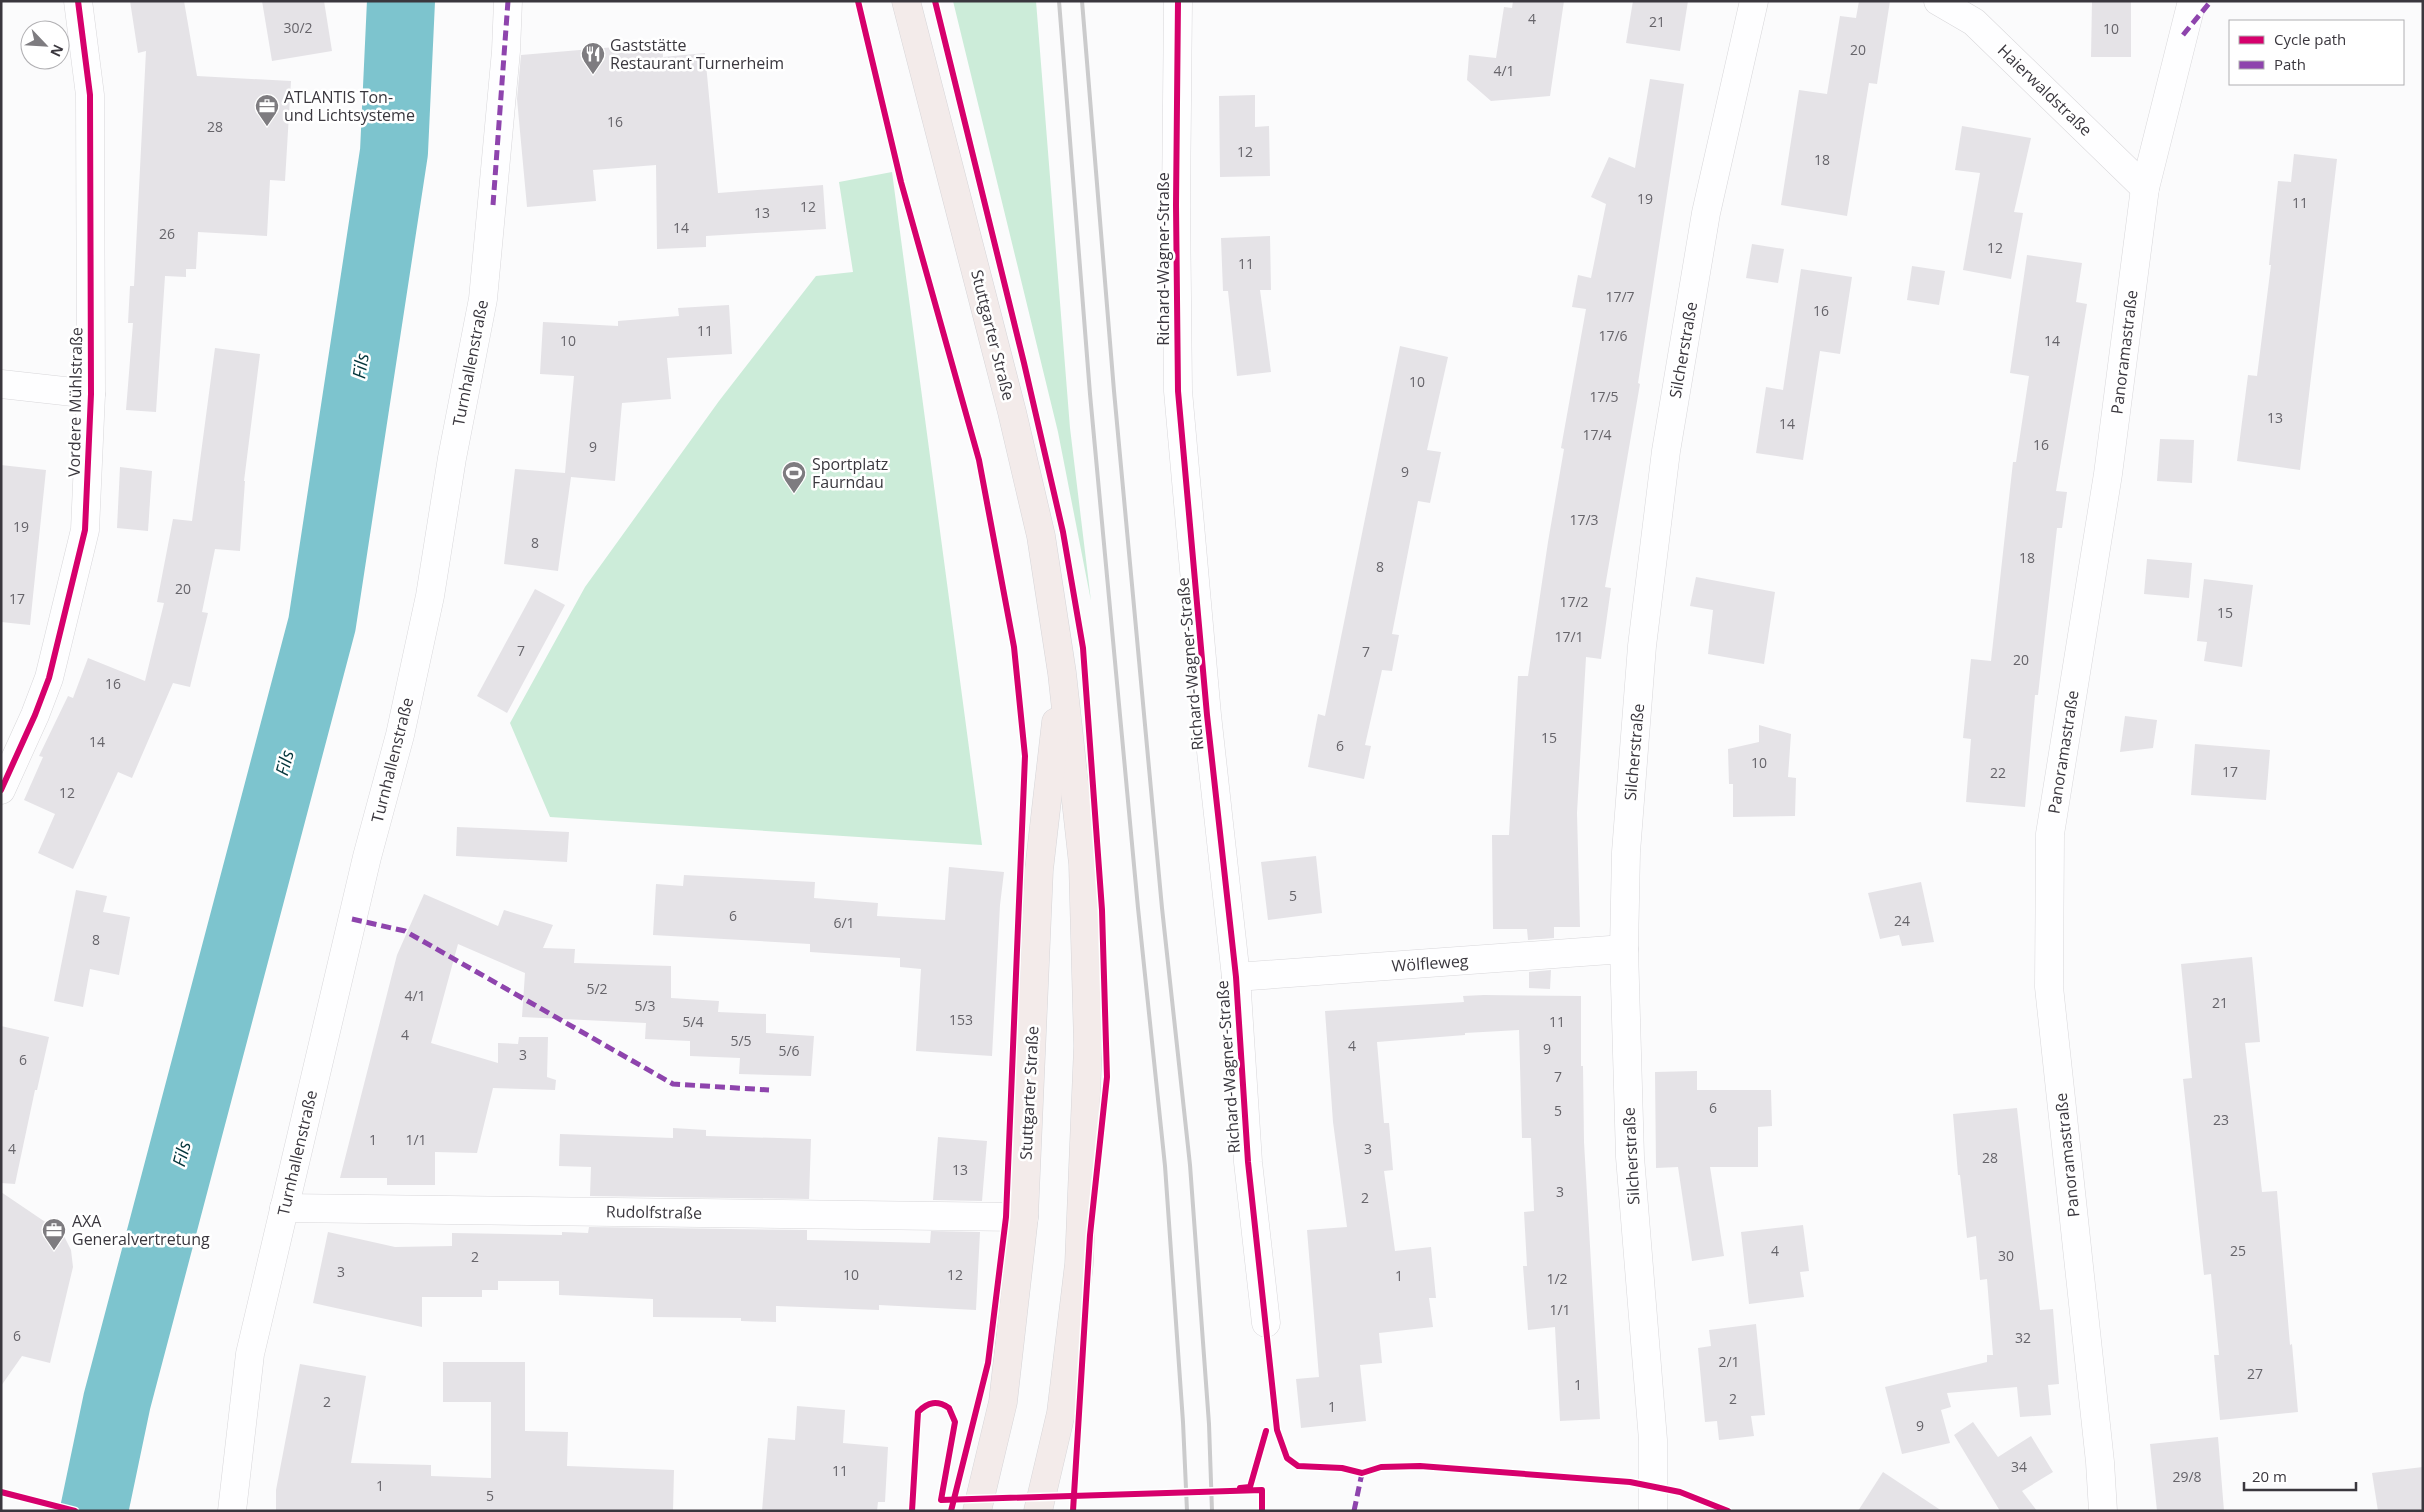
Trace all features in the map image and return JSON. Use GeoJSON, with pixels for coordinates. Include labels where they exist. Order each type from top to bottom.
{"type":"FeatureCollection","features":[{"type":"Feature","properties":{"kind":"main road","name":"Stuttgarter Straße"},"geometry":{"type":"LineString","coordinates":[[906,1],[1012,412],[1039,527],[1062,673],[1083,864],[1088,1046],[1079,1264],[1061,1413],[1038,1511]]}},
{"type":"Feature","properties":{"kind":"main road","name":"Stuttgarter Straße"},"geometry":{"type":"LineString","coordinates":[[977,1511],[1003,1402],[1024,1217],[1040,870],[1062,673]]}},
{"type":"Feature","properties":{"kind":"street","name":"Vordere Mühlstraße"},"geometry":{"type":"LineString","coordinates":[[1,790],[36,715],[49,678],[83,538],[91,394],[90,95],[78,1]]}},
{"type":"Feature","properties":{"kind":"street","name":"Turnhallenstraße"},"geometry":{"type":"LineString","coordinates":[[232,1511],[250,1354],[367,857],[400,735],[430,596],[452,458],[483,299],[506,51],[508,1]]}},
{"type":"Feature","properties":{"kind":"street","name":"Richard-Wagner-Straße"},"geometry":{"type":"LineString","coordinates":[[1178,1],[1176,205],[1178,391],[1207,715],[1236,977],[1248,1162],[1266,1323]]}},
{"type":"Feature","properties":{"kind":"street","name":"Silcherstraße"},"geometry":{"type":"LineString","coordinates":[[1653,1511],[1652,1424],[1630,1157],[1624,949],[1626,852],[1642,646],[1666,451],[1706,213],[1754,1]]}},
{"type":"Feature","properties":{"kind":"street","name":"Haierwaldstraße"},"geometry":{"type":"LineString","coordinates":[[1938,1],[1974,22],[2145,188]]}},
{"type":"Feature","properties":{"kind":"street","name":"Panoramastraße"},"geometry":{"type":"LineString","coordinates":[[2102,1511],[2099,1453],[2049,987],[2050,834],[2108,474],[2145,188],[2192,1]]}},
{"type":"Feature","properties":{"kind":"street"},"geometry":{"type":"LineString","coordinates":[[1,384],[91,394]]}},
{"type":"Feature","properties":{"kind":"street","name":"Wölfleweg"},"geometry":{"type":"LineString","coordinates":[[1236,977],[1624,949]]}},
{"type":"Feature","properties":{"kind":"street","name":"Rudolfstraße"},"geometry":{"type":"LineString","coordinates":[[284,1208],[1024,1217]]}},
{"type":"Feature","properties":{"kind":"green space"},"geometry":{"type":"Polygon","coordinates":[[[953,1],[1036,1],[1070,428],[1091,601],[1058,432],[953,1]]]}},
{"type":"Feature","properties":{"kind":"green space","name":"Sportplatz Faurndau"},"geometry":{"type":"Polygon","coordinates":[[[892,172],[982,845],[550,817],[510,723],[585,587],[719,401],[816,276],[853,272],[839,182],[892,172]]]}},
{"type":"Feature","properties":{"kind":"building"},"geometry":{"type":"Polygon","coordinates":[[[130,1],[184,1],[197,76],[291,81],[285,181],[270,180],[267,236],[198,232],[196,269],[186,269],[186,277],[165,276],[156,412],[126,410],[133,323],[128,323],[130,286],[134,286],[146,51],[138,53],[130,1]]]}},
{"type":"Feature","properties":{"kind":"building"},"geometry":{"type":"Polygon","coordinates":[[[262,1],[324,1],[332,51],[272,61],[262,1]]]}},
{"type":"Feature","properties":{"kind":"building"},"geometry":{"type":"Polygon","coordinates":[[[1513,1],[1564,1],[1550,96],[1491,101],[1467,80],[1469,55],[1496,58],[1504,7],[1512,8],[1513,1]]]}},
{"type":"Feature","properties":{"kind":"building"},"geometry":{"type":"Polygon","coordinates":[[[1633,1],[1688,1],[1680,51],[1626,43],[1633,1]]]}},
{"type":"Feature","properties":{"kind":"building"},"geometry":{"type":"Polygon","coordinates":[[[1859,1],[1890,1],[1877,84],[1869,83],[1847,216],[1781,205],[1799,90],[1827,94],[1840,16],[1856,18],[1859,1]]]}},
{"type":"Feature","properties":{"kind":"building"},"geometry":{"type":"Polygon","coordinates":[[[2092,1],[2131,1],[2131,57],[2091,57],[2092,1]]]}},
{"type":"Feature","properties":{"kind":"building"},"geometry":{"type":"Polygon","coordinates":[[[662,43],[663,57],[705,53],[718,193],[823,185],[826,229],[706,236],[706,247],[657,249],[656,165],[593,170],[596,201],[527,207],[517,99],[521,55],[662,43]]]}},
{"type":"Feature","properties":{"kind":"building"},"geometry":{"type":"Polygon","coordinates":[[[1650,79],[1684,84],[1638,383],[1640,384],[1605,587],[1611,588],[1601,659],[1586,657],[1577,813],[1580,927],[1554,927],[1554,938],[1528,940],[1527,929],[1493,929],[1492,835],[1509,835],[1518,676],[1528,676],[1564,449],[1561,448],[1586,309],[1572,307],[1578,275],[1591,278],[1606,204],[1591,197],[1609,157],[1635,168],[1650,79]]]}},
{"type":"Feature","properties":{"kind":"building"},"geometry":{"type":"Polygon","coordinates":[[[1255,95],[1255,127],[1269,126],[1270,176],[1220,177],[1219,96],[1255,95]]]}},
{"type":"Feature","properties":{"kind":"building"},"geometry":{"type":"Polygon","coordinates":[[[1962,126],[2031,138],[2014,212],[2023,213],[2011,279],[1963,270],[1980,173],[1955,170],[1962,126]]]}},
{"type":"Feature","properties":{"kind":"building"},"geometry":{"type":"Polygon","coordinates":[[[2294,154],[2337,159],[2300,470],[2237,461],[2248,375],[2257,376],[2271,265],[2269,265],[2278,181],[2291,182],[2294,154]]]}},
{"type":"Feature","properties":{"kind":"building"},"geometry":{"type":"Polygon","coordinates":[[[1270,236],[1271,290],[1260,290],[1271,372],[1237,376],[1228,291],[1223,291],[1221,238],[1270,236]]]}},
{"type":"Feature","properties":{"kind":"building"},"geometry":{"type":"Polygon","coordinates":[[[1752,244],[1784,249],[1778,283],[1746,278],[1752,244]]]}},
{"type":"Feature","properties":{"kind":"building"},"geometry":{"type":"Polygon","coordinates":[[[2027,255],[2082,263],[2076,302],[2087,304],[2056,491],[2067,492],[2062,528],[2057,528],[2038,695],[2035,695],[2025,807],[1966,802],[1971,739],[1963,738],[1971,659],[1991,661],[2013,462],[2016,462],[2029,376],[2010,373],[2027,255]]]}},
{"type":"Feature","properties":{"kind":"building"},"geometry":{"type":"Polygon","coordinates":[[[1912,266],[1945,271],[1939,305],[1907,300],[1912,266]]]}},
{"type":"Feature","properties":{"kind":"building"},"geometry":{"type":"Polygon","coordinates":[[[1801,269],[1852,277],[1840,354],[1820,351],[1803,460],[1756,453],[1766,387],[1783,390],[1801,269]]]}},
{"type":"Feature","properties":{"kind":"building"},"geometry":{"type":"Polygon","coordinates":[[[729,305],[732,354],[667,358],[671,399],[622,403],[615,481],[571,477],[558,571],[504,564],[515,469],[565,473],[574,376],[540,374],[543,322],[618,326],[618,321],[679,316],[678,308],[729,305]]]}},
{"type":"Feature","properties":{"kind":"building"},"geometry":{"type":"Polygon","coordinates":[[[1400,346],[1448,357],[1427,450],[1441,452],[1430,503],[1418,501],[1392,634],[1399,635],[1392,671],[1382,670],[1365,745],[1371,746],[1364,779],[1308,767],[1318,714],[1325,716],[1400,346]]]}},
{"type":"Feature","properties":{"kind":"building"},"geometry":{"type":"Polygon","coordinates":[[[215,348],[260,354],[244,481],[240,551],[215,549],[202,612],[208,613],[190,687],[173,683],[132,778],[118,772],[73,869],[38,853],[55,814],[24,800],[43,757],[39,756],[68,696],[73,698],[88,658],[145,681],[164,603],[157,602],[173,519],[192,521],[215,348]]]}},
{"type":"Feature","properties":{"kind":"building"},"geometry":{"type":"Polygon","coordinates":[[[2160,439],[2194,440],[2192,483],[2157,481],[2160,439]]]}},
{"type":"Feature","properties":{"kind":"building"},"geometry":{"type":"Polygon","coordinates":[[[1,465],[46,470],[30,625],[1,622],[1,465]]]}},
{"type":"Feature","properties":{"kind":"building"},"geometry":{"type":"Polygon","coordinates":[[[120,467],[152,471],[148,531],[117,528],[120,467]]]}},
{"type":"Feature","properties":{"kind":"building"},"geometry":{"type":"Polygon","coordinates":[[[2147,559],[2192,563],[2189,598],[2144,594],[2147,559]]]}},
{"type":"Feature","properties":{"kind":"building"},"geometry":{"type":"Polygon","coordinates":[[[1696,577],[1775,592],[1764,664],[1708,654],[1713,610],[1690,606],[1696,577]]]}},
{"type":"Feature","properties":{"kind":"building"},"geometry":{"type":"Polygon","coordinates":[[[2204,579],[2253,585],[2242,667],[2204,661],[2207,642],[2197,641],[2204,579]]]}},
{"type":"Feature","properties":{"kind":"building"},"geometry":{"type":"Polygon","coordinates":[[[535,589],[565,605],[507,713],[477,696],[535,589]]]}},
{"type":"Feature","properties":{"kind":"building"},"geometry":{"type":"Polygon","coordinates":[[[2125,716],[2157,720],[2153,748],[2120,752],[2125,716]]]}},
{"type":"Feature","properties":{"kind":"building"},"geometry":{"type":"Polygon","coordinates":[[[1759,725],[1791,734],[1788,777],[1796,778],[1795,816],[1733,817],[1733,784],[1729,784],[1728,749],[1759,742],[1759,725]]]}},
{"type":"Feature","properties":{"kind":"building"},"geometry":{"type":"Polygon","coordinates":[[[2195,744],[2270,750],[2266,800],[2191,795],[2195,744]]]}},
{"type":"Feature","properties":{"kind":"building"},"geometry":{"type":"Polygon","coordinates":[[[457,827],[569,832],[567,862],[456,856],[457,827]]]}},
{"type":"Feature","properties":{"kind":"building"},"geometry":{"type":"Polygon","coordinates":[[[1316,856],[1322,913],[1268,920],[1261,862],[1316,856]]]}},
{"type":"Feature","properties":{"kind":"building"},"geometry":{"type":"Polygon","coordinates":[[[949,867],[1004,872],[1000,905],[992,1056],[916,1051],[921,969],[900,967],[900,958],[810,952],[810,944],[653,935],[656,884],[683,886],[684,875],[815,882],[814,898],[878,903],[877,916],[945,920],[949,867]]]}},
{"type":"Feature","properties":{"kind":"building"},"geometry":{"type":"Polygon","coordinates":[[[1921,882],[1934,942],[1902,946],[1899,935],[1880,939],[1868,893],[1921,882]]]}},
{"type":"Feature","properties":{"kind":"building"},"geometry":{"type":"Polygon","coordinates":[[[76,890],[107,896],[103,912],[130,917],[119,975],[90,969],[83,1007],[54,1001],[76,890]]]}},
{"type":"Feature","properties":{"kind":"building"},"geometry":{"type":"Polygon","coordinates":[[[424,894],[498,926],[504,910],[553,925],[543,948],[575,949],[574,963],[671,966],[671,998],[719,1001],[718,1012],[766,1014],[766,1033],[814,1036],[811,1076],[739,1074],[740,1058],[690,1056],[690,1041],[645,1039],[646,1023],[522,1017],[525,973],[458,944],[431,1043],[498,1063],[498,1043],[518,1044],[519,1037],[548,1037],[547,1077],[556,1080],[555,1090],[493,1088],[477,1153],[435,1152],[435,1185],[387,1185],[387,1178],[340,1178],[397,955],[424,894]]]}},
{"type":"Feature","properties":{"kind":"building"},"geometry":{"type":"Polygon","coordinates":[[[2252,957],[2260,1042],[2245,1043],[2262,1192],[2277,1191],[2290,1345],[2292,1344],[2298,1412],[2220,1420],[2214,1355],[2219,1355],[2211,1274],[2204,1275],[2183,1079],[2192,1078],[2181,964],[2252,957]]]}},
{"type":"Feature","properties":{"kind":"building"},"geometry":{"type":"Polygon","coordinates":[[[1551,970],[1550,989],[1529,988],[1529,972],[1551,970]]]}},
{"type":"Feature","properties":{"kind":"building"},"geometry":{"type":"Polygon","coordinates":[[[1463,996],[1581,996],[1584,1142],[1600,1419],[1560,1421],[1555,1327],[1528,1330],[1523,1266],[1527,1266],[1524,1212],[1534,1211],[1531,1138],[1522,1138],[1519,1030],[1465,1033],[1465,1035],[1377,1042],[1384,1123],[1389,1123],[1393,1170],[1384,1171],[1395,1251],[1431,1247],[1436,1298],[1429,1298],[1433,1327],[1379,1333],[1382,1363],[1360,1365],[1366,1421],[1301,1428],[1296,1379],[1319,1377],[1307,1230],[1347,1227],[1333,1122],[1325,1011],[1464,1002],[1463,996]]]}},
{"type":"Feature","properties":{"kind":"building"},"geometry":{"type":"Polygon","coordinates":[[[1,1026],[49,1037],[37,1090],[35,1090],[15,1184],[1,1183],[1,1026]]]}},
{"type":"Feature","properties":{"kind":"building"},"geometry":{"type":"Polygon","coordinates":[[[1697,1071],[1697,1090],[1771,1090],[1772,1126],[1758,1127],[1758,1167],[1710,1167],[1724,1256],[1692,1261],[1678,1167],[1656,1168],[1655,1072],[1697,1071]]]}},
{"type":"Feature","properties":{"kind":"building"},"geometry":{"type":"Polygon","coordinates":[[[2017,1108],[2040,1310],[2053,1309],[2059,1384],[2048,1385],[2051,1415],[2020,1417],[2017,1387],[1947,1393],[1951,1407],[1941,1410],[1950,1443],[1902,1454],[1885,1387],[1987,1362],[1987,1355],[1993,1355],[1987,1279],[1980,1280],[1976,1236],[1967,1238],[1960,1175],[1958,1175],[1953,1114],[2017,1108]]]}},
{"type":"Feature","properties":{"kind":"building"},"geometry":{"type":"Polygon","coordinates":[[[673,1128],[706,1130],[706,1136],[811,1139],[809,1199],[590,1196],[591,1167],[559,1166],[560,1134],[673,1138],[673,1128]]]}},
{"type":"Feature","properties":{"kind":"building"},"geometry":{"type":"Polygon","coordinates":[[[938,1137],[987,1141],[982,1201],[933,1200],[938,1137]]]}},
{"type":"Feature","properties":{"kind":"building"},"geometry":{"type":"Polygon","coordinates":[[[1,1192],[63,1234],[71,1250],[73,1267],[50,1363],[22,1356],[1,1386],[1,1192]]]}},
{"type":"Feature","properties":{"kind":"building"},"geometry":{"type":"Polygon","coordinates":[[[1803,1225],[1809,1271],[1800,1272],[1804,1297],[1749,1304],[1741,1232],[1803,1225]]]}},
{"type":"Feature","properties":{"kind":"building"},"geometry":{"type":"Polygon","coordinates":[[[589,1227],[807,1230],[807,1240],[930,1243],[931,1231],[980,1232],[976,1310],[879,1305],[879,1310],[776,1306],[776,1322],[741,1321],[741,1318],[653,1317],[653,1299],[559,1295],[559,1281],[498,1281],[498,1290],[482,1290],[482,1297],[422,1297],[422,1327],[313,1303],[328,1232],[395,1247],[452,1246],[452,1233],[562,1235],[562,1232],[588,1233],[589,1227]]]}},
{"type":"Feature","properties":{"kind":"building"},"geometry":{"type":"Polygon","coordinates":[[[1756,1324],[1765,1415],[1751,1416],[1754,1436],[1719,1440],[1717,1421],[1705,1422],[1698,1348],[1711,1346],[1709,1330],[1756,1324]]]}},
{"type":"Feature","properties":{"kind":"building"},"geometry":{"type":"Polygon","coordinates":[[[443,1362],[525,1362],[525,1431],[568,1432],[567,1466],[674,1470],[673,1511],[276,1511],[276,1490],[300,1364],[366,1376],[351,1463],[431,1465],[431,1476],[491,1478],[491,1402],[443,1402],[443,1362]]]}},
{"type":"Feature","properties":{"kind":"building"},"geometry":{"type":"Polygon","coordinates":[[[797,1406],[845,1410],[843,1443],[888,1447],[885,1502],[878,1502],[877,1511],[762,1511],[768,1438],[795,1440],[797,1406]]]}},
{"type":"Feature","properties":{"kind":"building"},"geometry":{"type":"Polygon","coordinates":[[[1973,1422],[1998,1457],[2031,1436],[2053,1472],[2022,1491],[2037,1511],[2000,1511],[1954,1435],[1973,1422]]]}},
{"type":"Feature","properties":{"kind":"building"},"geometry":{"type":"Polygon","coordinates":[[[2218,1437],[2224,1511],[2157,1511],[2150,1444],[2218,1437]]]}},
{"type":"Feature","properties":{"kind":"building"},"geometry":{"type":"Polygon","coordinates":[[[2423,1467],[2423,1511],[2378,1511],[2372,1473],[2423,1467]]]}},
{"type":"Feature","properties":{"kind":"building"},"geometry":{"type":"Polygon","coordinates":[[[1883,1472],[1942,1511],[1858,1511],[1883,1472]]]}},
{"type":"Feature","properties":{"kind":"waterway","name":"Fils"},"geometry":{"type":"LineString","coordinates":[[94,1511],[117,1401],[322,624],[394,152],[401,1]]}},
{"type":"Feature","properties":{"kind":"railway"},"geometry":{"type":"LineString","coordinates":[[1059,1],[1090,394],[1138,908],[1165,1166],[1183,1422],[1187,1511]]}},
{"type":"Feature","properties":{"kind":"railway"},"geometry":{"type":"LineString","coordinates":[[1082,1],[1114,391],[1162,908],[1190,1165],[1209,1424],[1212,1511]]}},
{"type":"Feature","properties":{"kind":"marked path"},"geometry":{"type":"LineString","coordinates":[[493,205],[508,1]]}},
{"type":"Feature","properties":{"kind":"marked path"},"geometry":{"type":"LineString","coordinates":[[2183,35],[2211,1]]}},
{"type":"Feature","properties":{"kind":"marked path"},"geometry":{"type":"LineString","coordinates":[[352,919],[405,931],[673,1084],[769,1090]]}},
{"type":"Feature","properties":{"kind":"marked path"},"geometry":{"type":"LineString","coordinates":[[1354,1511],[1362,1473],[1359,1472]]}},
{"type":"Feature","properties":{"kind":"cycle path"},"geometry":{"type":"LineString","coordinates":[[1,790],[35,715],[49,678],[85,530],[91,394],[90,95],[78,1]]}},
{"type":"Feature","properties":{"kind":"cycle path"},"geometry":{"type":"LineString","coordinates":[[858,1],[901,182],[979,460],[1014,647],[1025,756],[1006,1217],[988,1363],[951,1511]]}},
{"type":"Feature","properties":{"kind":"cycle path"},"geometry":{"type":"LineString","coordinates":[[935,1],[1024,363],[1063,532],[1083,648],[1102,910],[1107,1077],[1090,1235],[1073,1511]]}},
{"type":"Feature","properties":{"kind":"cycle path"},"geometry":{"type":"LineString","coordinates":[[1178,1],[1176,205],[1178,391],[1207,715],[1236,977],[1248,1162],[1277,1430],[1287,1458],[1298,1466],[1342,1468],[1362,1473],[1381,1467],[1420,1466],[1630,1482],[1680,1492],[1728,1511]]}},
{"type":"Feature","properties":{"kind":"cycle path"},"geometry":{"type":"LineString","coordinates":[[912,1511],[918,1412],[925,1406],[933,1403],[945,1405],[949,1408],[955,1422],[941,1500],[1262,1490],[1262,1511]]}},
{"type":"Feature","properties":{"kind":"cycle path"},"geometry":{"type":"LineString","coordinates":[[1240,1488],[1250,1487],[1266,1431]]}},
{"type":"Feature","properties":{"kind":"cycle path"},"geometry":{"type":"LineString","coordinates":[[1,1492],[75,1511]]}},
{"type":"Feature","properties":{"kind":"place","name":"Gaststätte Restaurant Turnerheim"},"geometry":{"type":"Point","coordinates":[593,75]}},
{"type":"Feature","properties":{"kind":"place","name":"ATLANTIS Ton- und Lichtsysteme"},"geometry":{"type":"Point","coordinates":[267,127]}},
{"type":"Feature","properties":{"kind":"place","name":"Sportplatz Faurndau"},"geometry":{"type":"Point","coordinates":[794,494]}},
{"type":"Feature","properties":{"kind":"place","name":"AXA Generalvertretung"},"geometry":{"type":"Point","coordinates":[54,1251]}}]}
